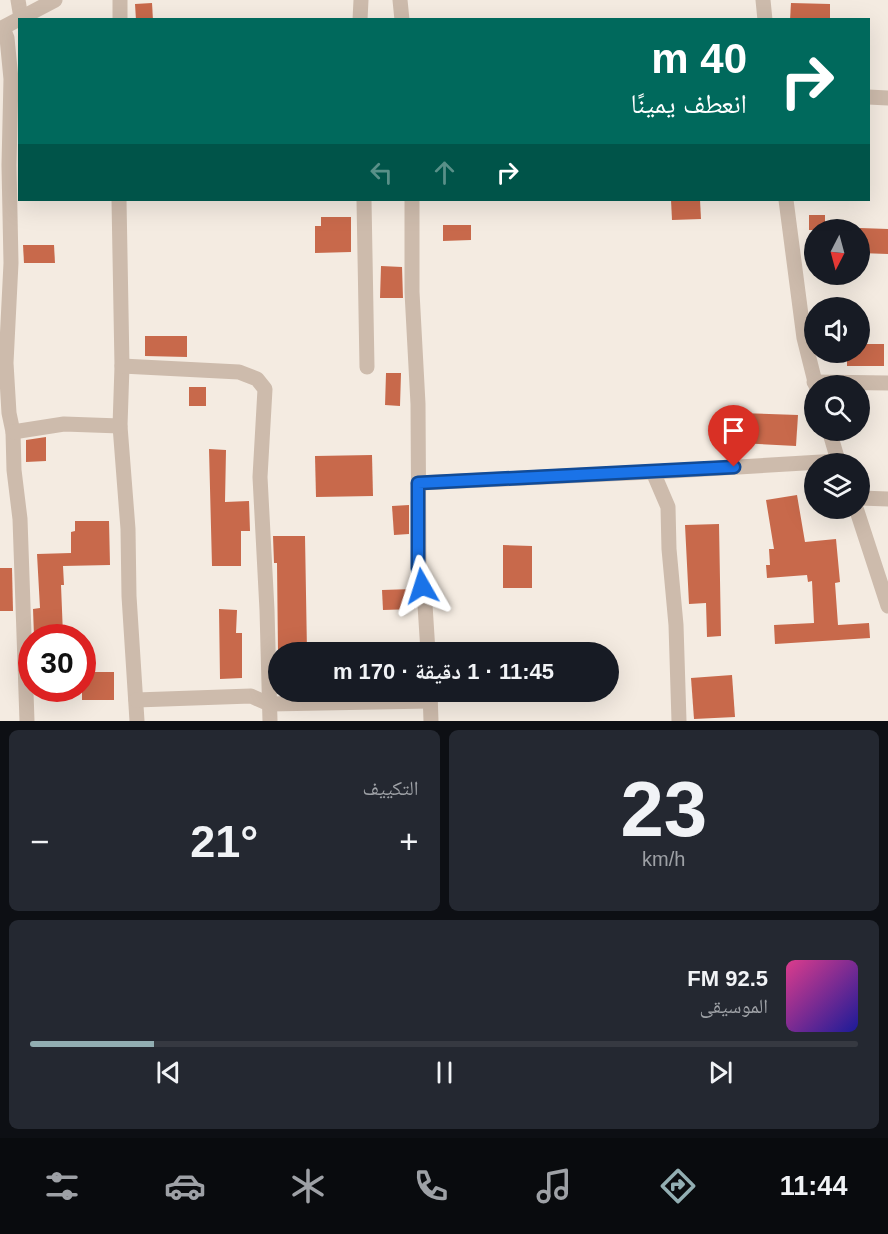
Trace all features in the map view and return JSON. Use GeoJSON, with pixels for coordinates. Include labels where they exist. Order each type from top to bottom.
{"type":"FeatureCollection","features":[{"type":"Feature","properties":{"kind":"street"},"geometry":{"type":"LineString","coordinates":[[18,0],[21,18],[55,0]]}},
{"type":"Feature","properties":{"kind":"street"},"geometry":{"type":"LineString","coordinates":[[120,0],[120,18]]}},
{"type":"Feature","properties":{"kind":"street"},"geometry":{"type":"LineString","coordinates":[[360,18],[361,0]]}},
{"type":"Feature","properties":{"kind":"street"},"geometry":{"type":"LineString","coordinates":[[400,0],[402,18]]}},
{"type":"Feature","properties":{"kind":"street"},"geometry":{"type":"LineString","coordinates":[[763,0],[765,18]]}},
{"type":"Feature","properties":{"kind":"street"},"geometry":{"type":"LineString","coordinates":[[18,20],[1,28],[7,38],[11,79],[9,191],[11,264],[6,363],[20,519],[27,721]]}},
{"type":"Feature","properties":{"kind":"street"},"geometry":{"type":"LineString","coordinates":[[870,97],[888,98]]}},
{"type":"Feature","properties":{"kind":"street"},"geometry":{"type":"LineString","coordinates":[[119,201],[122,366],[120,426],[128,529],[129,596],[137,721]]}},
{"type":"Feature","properties":{"kind":"street"},"geometry":{"type":"LineString","coordinates":[[364,201],[367,367]]}},
{"type":"Feature","properties":{"kind":"street"},"geometry":{"type":"LineString","coordinates":[[412,201],[412,292],[418,404],[418,568],[425,605],[427,642]]}},
{"type":"Feature","properties":{"kind":"street"},"geometry":{"type":"LineString","coordinates":[[786,201],[804,338],[813,375]]}},
{"type":"Feature","properties":{"kind":"street"},"geometry":{"type":"LineString","coordinates":[[122,366],[239,372],[256,379],[265,389],[260,477],[270,721]]}},
{"type":"Feature","properties":{"kind":"street"},"geometry":{"type":"LineString","coordinates":[[870,383],[888,383]]}},
{"type":"Feature","properties":{"kind":"street"},"geometry":{"type":"LineString","coordinates":[[13,432],[64,424],[120,426]]}},
{"type":"Feature","properties":{"kind":"street"},"geometry":{"type":"LineString","coordinates":[[418,483],[804,464]]}},
{"type":"Feature","properties":{"kind":"street"},"geometry":{"type":"LineString","coordinates":[[653,472],[668,507],[669,549],[676,626],[679,721]]}},
{"type":"Feature","properties":{"kind":"street"},"geometry":{"type":"LineString","coordinates":[[870,498],[888,499]]}},
{"type":"Feature","properties":{"kind":"street"},"geometry":{"type":"LineString","coordinates":[[860,519],[888,606]]}},
{"type":"Feature","properties":{"kind":"street"},"geometry":{"type":"LineString","coordinates":[[136,700],[251,696],[269,704],[309,702]]}},
{"type":"Feature","properties":{"kind":"street"},"geometry":{"type":"LineString","coordinates":[[430,702],[431,721]]}},
{"type":"Feature","properties":{"kind":"building"},"geometry":{"type":"Polygon","coordinates":[[[152,3],[153,18],[136,18],[135,4],[152,3]]]}},
{"type":"Feature","properties":{"kind":"building"},"geometry":{"type":"Polygon","coordinates":[[[791,3],[830,4],[830,18],[790,18],[791,3]]]}},
{"type":"Feature","properties":{"kind":"building"},"geometry":{"type":"Polygon","coordinates":[[[671,201],[700,201],[701,219],[672,220],[671,201]]]}},
{"type":"Feature","properties":{"kind":"building"},"geometry":{"type":"Polygon","coordinates":[[[809,215],[825,215],[825,219],[809,219],[809,215]]]}},
{"type":"Feature","properties":{"kind":"building"},"geometry":{"type":"Polygon","coordinates":[[[321,217],[351,217],[351,252],[315,253],[315,226],[321,226],[321,217]]]}},
{"type":"Feature","properties":{"kind":"building"},"geometry":{"type":"Polygon","coordinates":[[[443,225],[471,225],[471,240],[443,241],[443,225]]]}},
{"type":"Feature","properties":{"kind":"building"},"geometry":{"type":"Polygon","coordinates":[[[870,228],[888,229],[888,254],[870,253],[870,228]]]}},
{"type":"Feature","properties":{"kind":"building"},"geometry":{"type":"Polygon","coordinates":[[[23,245],[54,245],[55,263],[24,263],[23,245]]]}},
{"type":"Feature","properties":{"kind":"building"},"geometry":{"type":"Polygon","coordinates":[[[381,266],[402,267],[403,298],[380,298],[381,266]]]}},
{"type":"Feature","properties":{"kind":"building"},"geometry":{"type":"Polygon","coordinates":[[[145,336],[187,336],[187,357],[145,356],[145,336]]]}},
{"type":"Feature","properties":{"kind":"building"},"geometry":{"type":"Polygon","coordinates":[[[870,344],[884,344],[884,366],[847,366],[847,363],[870,363],[870,344]]]}},
{"type":"Feature","properties":{"kind":"building"},"geometry":{"type":"Polygon","coordinates":[[[386,373],[401,373],[400,406],[385,405],[386,373]]]}},
{"type":"Feature","properties":{"kind":"building"},"geometry":{"type":"Polygon","coordinates":[[[189,387],[206,387],[206,406],[189,406],[189,387]]]}},
{"type":"Feature","properties":{"kind":"building"},"geometry":{"type":"Polygon","coordinates":[[[739,413],[798,415],[796,446],[738,443],[739,413]]]}},
{"type":"Feature","properties":{"kind":"building"},"geometry":{"type":"Polygon","coordinates":[[[46,437],[46,461],[26,462],[26,440],[46,437]]]}},
{"type":"Feature","properties":{"kind":"building"},"geometry":{"type":"Polygon","coordinates":[[[209,449],[226,450],[225,502],[249,501],[250,531],[241,531],[241,566],[212,566],[209,449]]]}},
{"type":"Feature","properties":{"kind":"building"},"geometry":{"type":"Polygon","coordinates":[[[372,455],[373,496],[316,497],[315,456],[372,455]]]}},
{"type":"Feature","properties":{"kind":"building"},"geometry":{"type":"Polygon","coordinates":[[[797,495],[805,542],[836,539],[840,582],[835,583],[838,625],[869,623],[870,638],[775,644],[774,625],[814,623],[812,581],[808,582],[807,575],[767,578],[766,565],[770,565],[769,549],[774,549],[766,500],[797,495]]]}},
{"type":"Feature","properties":{"kind":"building"},"geometry":{"type":"Polygon","coordinates":[[[409,505],[409,534],[394,535],[392,506],[409,505]]]}},
{"type":"Feature","properties":{"kind":"building"},"geometry":{"type":"Polygon","coordinates":[[[75,521],[109,521],[110,565],[63,566],[64,585],[61,585],[63,624],[34,624],[33,609],[40,608],[37,554],[71,553],[71,532],[75,531],[75,521]]]}},
{"type":"Feature","properties":{"kind":"building"},"geometry":{"type":"Polygon","coordinates":[[[719,524],[721,636],[707,637],[706,603],[689,604],[685,525],[719,524]]]}},
{"type":"Feature","properties":{"kind":"building"},"geometry":{"type":"Polygon","coordinates":[[[273,536],[305,536],[307,642],[278,642],[277,563],[274,563],[273,536]]]}},
{"type":"Feature","properties":{"kind":"building"},"geometry":{"type":"Polygon","coordinates":[[[503,545],[532,546],[532,588],[503,588],[503,545]]]}},
{"type":"Feature","properties":{"kind":"building"},"geometry":{"type":"Polygon","coordinates":[[[0,568],[12,568],[13,611],[0,611],[0,568]]]}},
{"type":"Feature","properties":{"kind":"building"},"geometry":{"type":"Polygon","coordinates":[[[413,589],[415,609],[383,610],[382,590],[413,589]]]}},
{"type":"Feature","properties":{"kind":"building"},"geometry":{"type":"Polygon","coordinates":[[[219,609],[237,610],[236,633],[242,633],[242,678],[220,679],[219,609]]]}},
{"type":"Feature","properties":{"kind":"building"},"geometry":{"type":"Polygon","coordinates":[[[96,672],[114,672],[114,700],[96,700],[96,672]]]}},
{"type":"Feature","properties":{"kind":"building"},"geometry":{"type":"Polygon","coordinates":[[[732,675],[735,717],[694,719],[691,678],[732,675]]]}},
{"type":"Feature","properties":{"kind":"route"},"geometry":{"type":"LineString","coordinates":[[422,586],[418,568],[418,483],[734,467]]}}]}
